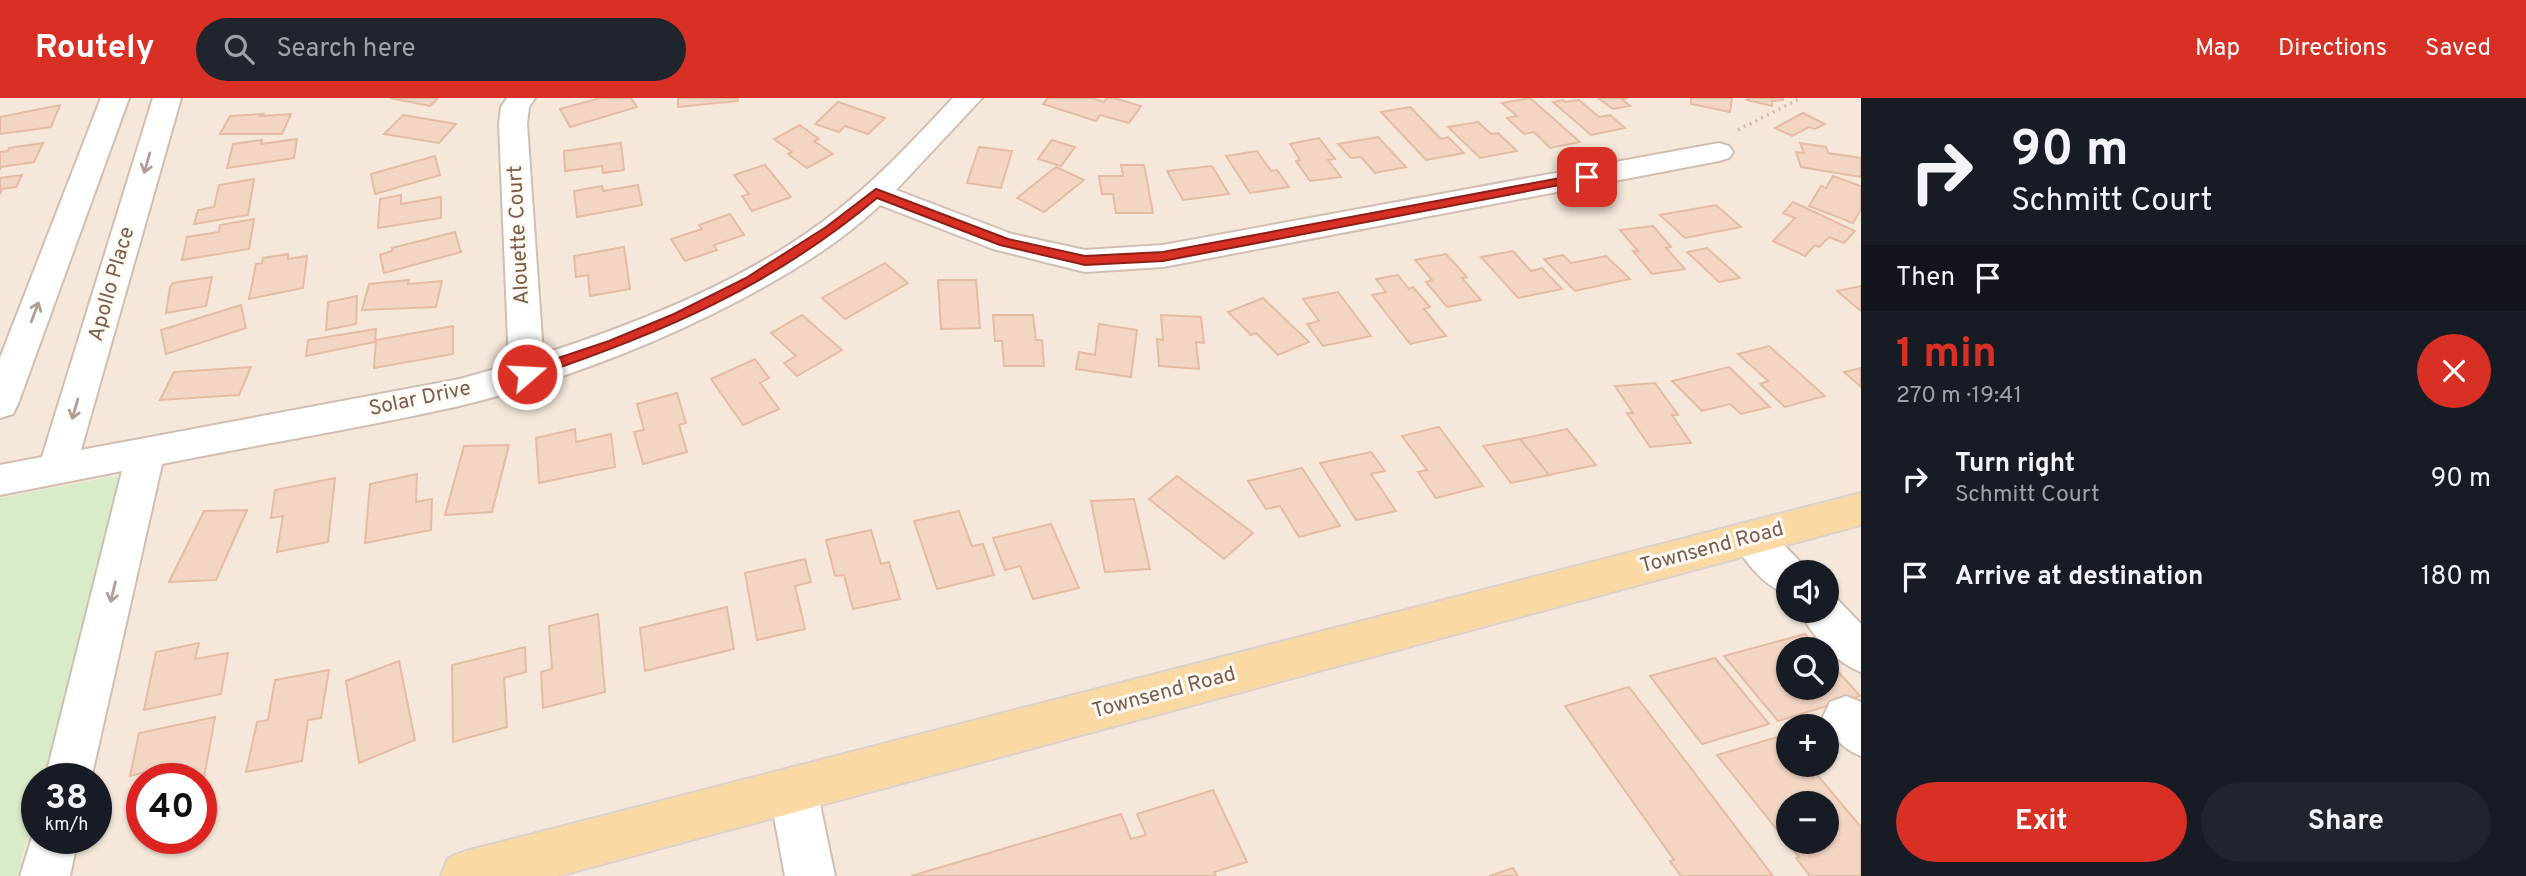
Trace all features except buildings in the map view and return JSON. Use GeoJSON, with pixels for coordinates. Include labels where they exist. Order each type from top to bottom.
{"type":"FeatureCollection","features":[{"type":"Feature","properties":{"kind":"main road","name":"Townsend Road"},"geometry":{"type":"LineString","coordinates":[[466,876],[1861,509]]}},
{"type":"Feature","properties":{"kind":"street"},"geometry":{"type":"LineString","coordinates":[[0,404],[115,98]]}},
{"type":"Feature","properties":{"kind":"street","name":"Apollo Place"},"geometry":{"type":"LineString","coordinates":[[57,469],[167,98]]}},
{"type":"Feature","properties":{"kind":"street","name":"Alouette Court"},"geometry":{"type":"LineString","coordinates":[[522,98],[515,107],[513,124],[527,374]]}},
{"type":"Feature","properties":{"kind":"street","name":"Solar Drive"},"geometry":{"type":"LineString","coordinates":[[0,480],[446,395],[527,374],[614,344],[668,322],[751,281],[831,230],[876,193],[968,98]]}},
{"type":"Feature","properties":{"kind":"street"},"geometry":{"type":"LineString","coordinates":[[876,193],[1004,242],[1085,261],[1163,256],[1728,141]]}},
{"type":"Feature","properties":{"kind":"street"},"geometry":{"type":"LineString","coordinates":[[72,763],[146,452]]}},
{"type":"Feature","properties":{"kind":"street"},"geometry":{"type":"LineString","coordinates":[[1752,538],[1776,564]]}},
{"type":"Feature","properties":{"kind":"street"},"geometry":{"type":"LineString","coordinates":[[1832,623],[1861,653]]}},
{"type":"Feature","properties":{"kind":"street"},"geometry":{"type":"LineString","coordinates":[[793,790],[810,876]]}},
{"type":"Feature","properties":{"kind":"street"},"geometry":{"type":"LineString","coordinates":[[45,876],[50,854]]}},
{"type":"Feature","properties":{"kind":"path"},"geometry":{"type":"LineString","coordinates":[[1728,141],[1801,98]]}},
{"type":"Feature","properties":{"kind":"shaded area"},"geometry":{"type":"Polygon","coordinates":[[[0,98],[1861,98],[1861,876],[0,876],[0,98]]]}},
{"type":"Feature","properties":{"kind":"green space"},"geometry":{"type":"Polygon","coordinates":[[[122,475],[47,763],[21,763],[23,854],[17,876],[0,876],[0,498],[122,475]]]}},
{"type":"Feature","properties":{"kind":"route"},"geometry":{"type":"LineString","coordinates":[[527,374],[614,344],[679,317],[751,281],[831,230],[876,193],[1004,242],[1085,261],[1163,256],[1587,177]]}}]}
